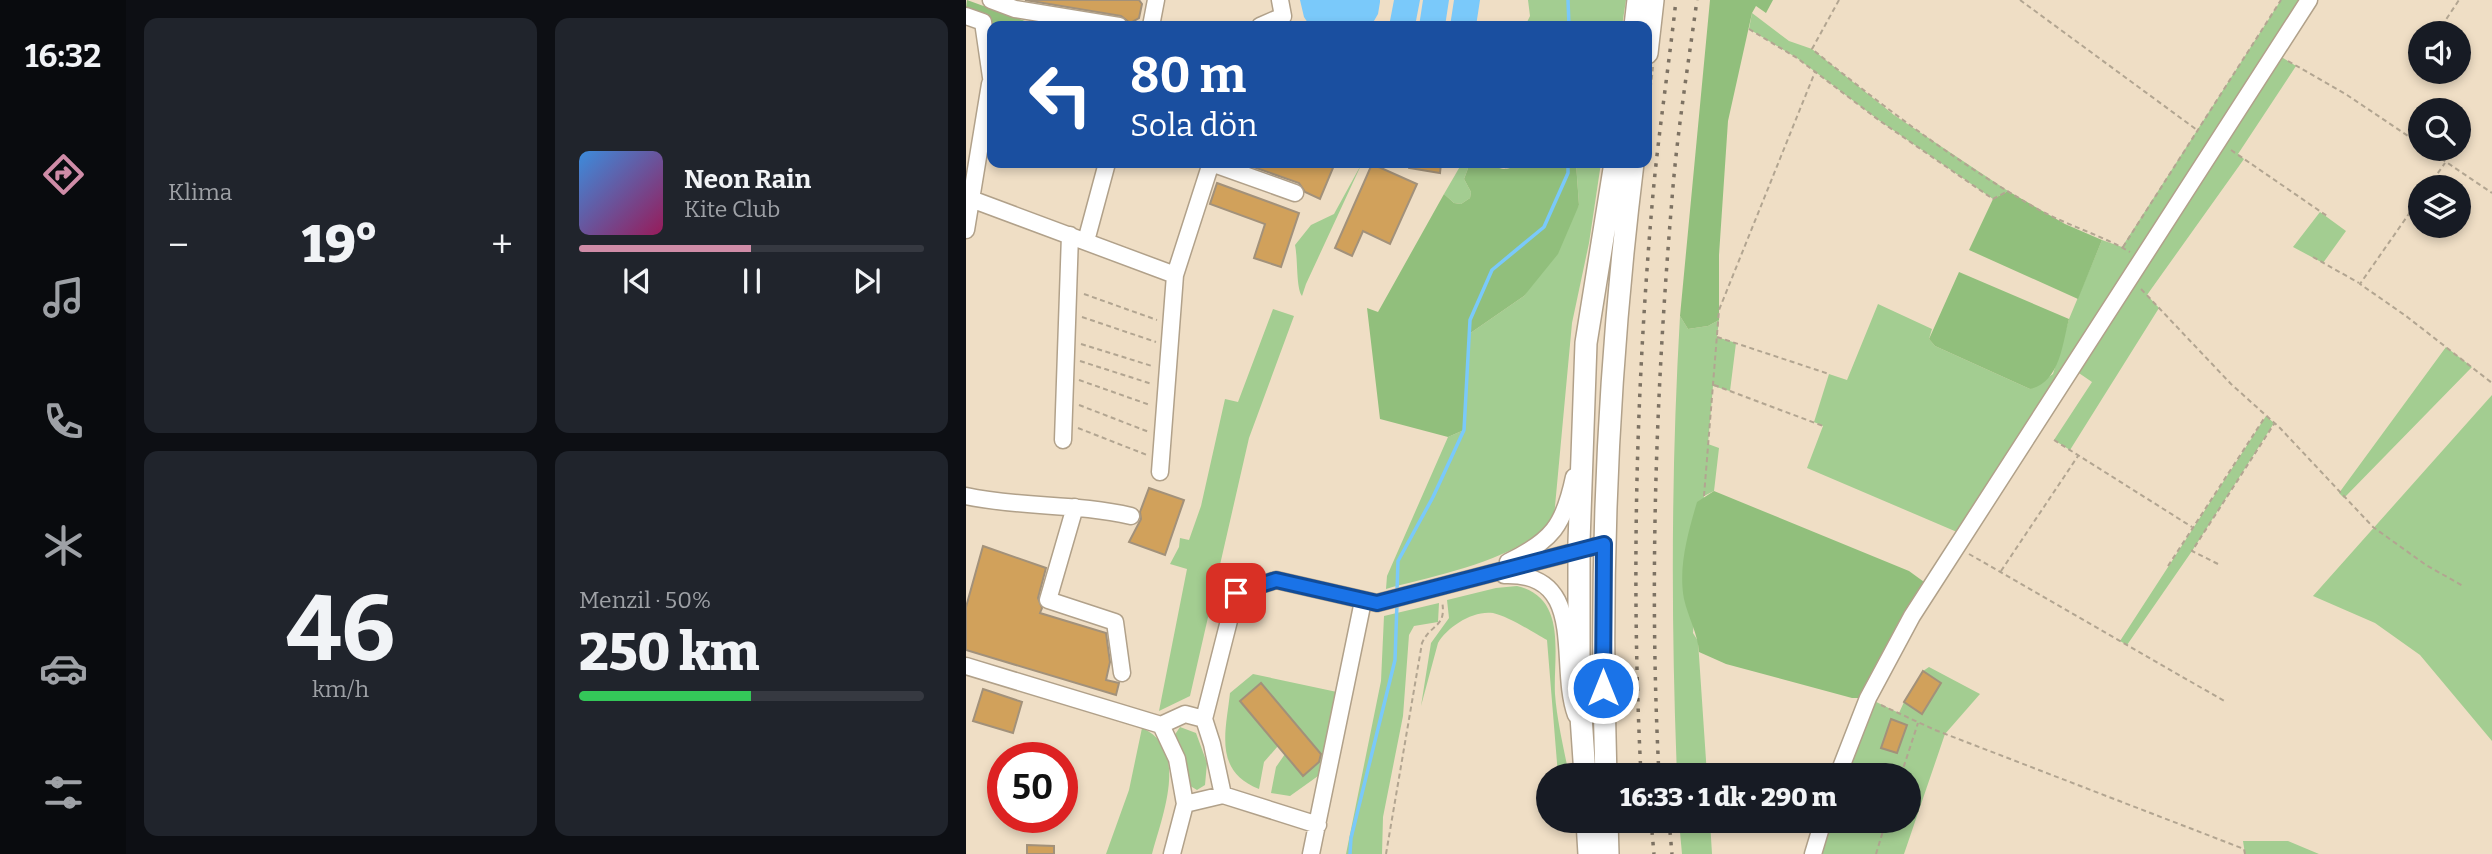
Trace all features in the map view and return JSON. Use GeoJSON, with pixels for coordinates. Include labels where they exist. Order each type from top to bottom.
{"type":"FeatureCollection","features":[{"type":"Feature","properties":{"kind":"main road"},"geometry":{"type":"LineString","coordinates":[[1635,21],[1638,0]]}},
{"type":"Feature","properties":{"kind":"main road"},"geometry":{"type":"LineString","coordinates":[[1651,21],[1653,0]]}},
{"type":"Feature","properties":{"kind":"main road"},"geometry":{"type":"LineString","coordinates":[[1584,763],[1580,549],[1586,343],[1614,168]]}},
{"type":"Feature","properties":{"kind":"main road"},"geometry":{"type":"LineString","coordinates":[[1606,763],[1604,544],[1612,368],[1620,268],[1632,168]]}},
{"type":"Feature","properties":{"kind":"main road"},"geometry":{"type":"LineString","coordinates":[[1588,833],[1589,854]]}},
{"type":"Feature","properties":{"kind":"main road"},"geometry":{"type":"LineString","coordinates":[[1607,833],[1608,854]]}},
{"type":"Feature","properties":{"kind":"street"},"geometry":{"type":"LineString","coordinates":[[991,0],[1015,9],[1088,21]]}},
{"type":"Feature","properties":{"kind":"street"},"geometry":{"type":"LineString","coordinates":[[1152,21],[1156,0]]}},
{"type":"Feature","properties":{"kind":"street"},"geometry":{"type":"LineString","coordinates":[[1843,763],[1868,698],[1912,616],[2309,0]]}},
{"type":"Feature","properties":{"kind":"street"},"geometry":{"type":"LineString","coordinates":[[966,16],[983,22],[987,53]]}},
{"type":"Feature","properties":{"kind":"street"},"geometry":{"type":"LineString","coordinates":[[966,230],[987,107]]}},
{"type":"Feature","properties":{"kind":"street"},"geometry":{"type":"LineString","coordinates":[[1063,440],[1068,288],[1078,238],[1105,168]]}},
{"type":"Feature","properties":{"kind":"street"},"geometry":{"type":"LineString","coordinates":[[1161,466],[1175,275],[1209,168]]}},
{"type":"Feature","properties":{"kind":"street"},"geometry":{"type":"LineString","coordinates":[[1225,168],[1295,193]]}},
{"type":"Feature","properties":{"kind":"street"},"geometry":{"type":"LineString","coordinates":[[971,199],[1175,275]]}},
{"type":"Feature","properties":{"kind":"street"},"geometry":{"type":"LineString","coordinates":[[1477,576],[1527,551],[1562,521],[1567,509],[1583,430]]}},
{"type":"Feature","properties":{"kind":"street"},"geometry":{"type":"LineString","coordinates":[[966,496],[1025,505],[1075,507],[1131,516]]}},
{"type":"Feature","properties":{"kind":"street"},"geometry":{"type":"LineString","coordinates":[[1075,507],[1048,600],[1115,622],[1122,673]]}},
{"type":"Feature","properties":{"kind":"street"},"geometry":{"type":"LineString","coordinates":[[1223,795],[1204,719],[1236,593],[1276,580],[1370,602],[1604,544]]}},
{"type":"Feature","properties":{"kind":"street"},"geometry":{"type":"LineString","coordinates":[[1477,576],[1524,574],[1539,582],[1559,601],[1565,615],[1569,696],[1582,731]]}},
{"type":"Feature","properties":{"kind":"street"},"geometry":{"type":"LineString","coordinates":[[1311,854],[1370,602]]}},
{"type":"Feature","properties":{"kind":"street"},"geometry":{"type":"LineString","coordinates":[[966,666],[1161,725],[1185,715],[1204,719]]}},
{"type":"Feature","properties":{"kind":"street"},"geometry":{"type":"LineString","coordinates":[[1161,725],[1177,759],[1185,804],[1172,854]]}},
{"type":"Feature","properties":{"kind":"street"},"geometry":{"type":"LineString","coordinates":[[1185,804],[1223,795],[1318,825]]}},
{"type":"Feature","properties":{"kind":"street"},"geometry":{"type":"LineString","coordinates":[[1813,854],[1819,833]]}},
{"type":"Feature","properties":{"kind":"path"},"geometry":{"type":"LineString","coordinates":[[1839,0],[1812,49],[1894,114],[2008,191],[2065,225],[2122,248],[2281,0]]}},
{"type":"Feature","properties":{"kind":"path"},"geometry":{"type":"LineString","coordinates":[[2020,0],[2188,121],[2197,131]]}},
{"type":"Feature","properties":{"kind":"path"},"geometry":{"type":"LineString","coordinates":[[2445,21],[2459,0]]}},
{"type":"Feature","properties":{"kind":"path"},"geometry":{"type":"LineString","coordinates":[[1749,29],[1815,72],[1993,199],[2008,191]]}},
{"type":"Feature","properties":{"kind":"path"},"geometry":{"type":"LineString","coordinates":[[2275,53],[2347,95],[2408,136]]}},
{"type":"Feature","properties":{"kind":"path"},"geometry":{"type":"LineString","coordinates":[[1704,496],[1719,310],[1815,72]]}},
{"type":"Feature","properties":{"kind":"path"},"geometry":{"type":"LineString","coordinates":[[2218,141],[2327,216]]}},
{"type":"Feature","properties":{"kind":"path"},"geometry":{"type":"LineString","coordinates":[[2437,175],[2446,162],[2492,193]]}},
{"type":"Feature","properties":{"kind":"path"},"geometry":{"type":"LineString","coordinates":[[2360,284],[2408,215]]}},
{"type":"Feature","properties":{"kind":"path"},"geometry":{"type":"LineString","coordinates":[[2314,257],[2360,284],[2406,316],[2492,383]]}},
{"type":"Feature","properties":{"kind":"path"},"geometry":{"type":"LineString","coordinates":[[2131,278],[2231,384],[2274,423],[2386,538],[2463,586]]}},
{"type":"Feature","properties":{"kind":"path"},"geometry":{"type":"LineString","coordinates":[[1068,288],[1172,325]]}},
{"type":"Feature","properties":{"kind":"path"},"geometry":{"type":"LineString","coordinates":[[1068,312],[1170,347]]}},
{"type":"Feature","properties":{"kind":"path"},"geometry":{"type":"LineString","coordinates":[[1717,337],[1829,374]]}},
{"type":"Feature","properties":{"kind":"path"},"geometry":{"type":"LineString","coordinates":[[1066,339],[1168,370]]}},
{"type":"Feature","properties":{"kind":"path"},"geometry":{"type":"LineString","coordinates":[[1066,356],[1167,388]]}},
{"type":"Feature","properties":{"kind":"path"},"geometry":{"type":"LineString","coordinates":[[1065,374],[1165,411]]}},
{"type":"Feature","properties":{"kind":"path"},"geometry":{"type":"LineString","coordinates":[[1713,385],[1823,426]]}},
{"type":"Feature","properties":{"kind":"path"},"geometry":{"type":"LineString","coordinates":[[1065,400],[1163,437]]}},
{"type":"Feature","properties":{"kind":"path"},"geometry":{"type":"LineString","coordinates":[[2168,566],[2266,416]]}},
{"type":"Feature","properties":{"kind":"path"},"geometry":{"type":"LineString","coordinates":[[1064,423],[1161,466]]}},
{"type":"Feature","properties":{"kind":"path"},"geometry":{"type":"LineString","coordinates":[[2218,564],[2192,551],[2274,423]]}},
{"type":"Feature","properties":{"kind":"path"},"geometry":{"type":"LineString","coordinates":[[2054,440],[2193,528]]}},
{"type":"Feature","properties":{"kind":"path"},"geometry":{"type":"LineString","coordinates":[[2000,572],[2078,456]]}},
{"type":"Feature","properties":{"kind":"path"},"geometry":{"type":"LineString","coordinates":[[1957,547],[2226,702]]}},
{"type":"Feature","properties":{"kind":"path"},"geometry":{"type":"LineString","coordinates":[[1386,854],[1422,643],[1426,635],[1442,621],[1444,614],[1437,587]]}},
{"type":"Feature","properties":{"kind":"path"},"geometry":{"type":"LineString","coordinates":[[1868,698],[1919,722],[2244,849],[2245,854]]}},
{"type":"Feature","properties":{"kind":"path"},"geometry":{"type":"LineString","coordinates":[[1905,763],[1919,722]]}},
{"type":"Feature","properties":{"kind":"path"},"geometry":{"type":"LineString","coordinates":[[1876,854],[1882,833]]}},
{"type":"Feature","properties":{"kind":"green space"},"geometry":{"type":"Polygon","coordinates":[[[967,0],[1025,21],[989,21],[989,17],[966,8],[967,0]]]}},
{"type":"Feature","properties":{"kind":"green space"},"geometry":{"type":"Polygon","coordinates":[[[1528,0],[1626,0],[1623,21],[1528,21],[1530,16],[1528,0]]]}},
{"type":"Feature","properties":{"kind":"green space"},"geometry":{"type":"Polygon","coordinates":[[[1710,0],[1773,0],[1766,13],[1756,6],[1752,13],[1728,121],[1719,255],[1719,320],[1708,326],[1688,329],[1680,316],[1710,0]]]}},
{"type":"Feature","properties":{"kind":"green space"},"geometry":{"type":"Polygon","coordinates":[[[2281,0],[2309,0],[2275,53],[2296,66],[2238,154],[2244,159],[2147,295],[2159,308],[2070,450],[2054,440],[2092,382],[2073,369],[1964,535],[1807,468],[1823,426],[1814,422],[1829,374],[1847,380],[1878,304],[1932,329],[1929,339],[1935,346],[2030,389],[2053,374],[2069,319],[2102,240],[2122,247],[2281,0]]]}},
{"type":"Feature","properties":{"kind":"green space"},"geometry":{"type":"Polygon","coordinates":[[[1752,13],[1789,41],[1812,49],[1894,115],[2008,191],[1993,199],[1880,121],[1797,58],[1749,29],[1752,13]]]}},
{"type":"Feature","properties":{"kind":"green space"},"geometry":{"type":"Polygon","coordinates":[[[1360,168],[1302,296],[1295,245],[1311,225],[1334,214],[1360,168]]]}},
{"type":"Feature","properties":{"kind":"green space"},"geometry":{"type":"Polygon","coordinates":[[[1459,168],[1468,168],[1464,179],[1471,192],[1470,198],[1461,204],[1454,203],[1444,194],[1459,168]]]}},
{"type":"Feature","properties":{"kind":"green space"},"geometry":{"type":"Polygon","coordinates":[[[1468,168],[1576,168],[1579,205],[1558,254],[1524,296],[1469,334],[1464,430],[1448,437],[1380,419],[1367,308],[1378,312],[1444,194],[1454,203],[1461,204],[1470,198],[1471,192],[1464,179],[1468,168]]]}},
{"type":"Feature","properties":{"kind":"green space"},"geometry":{"type":"Polygon","coordinates":[[[1576,168],[1600,168],[1589,243],[1572,323],[1554,517],[1540,532],[1500,555],[1386,589],[1387,576],[1448,437],[1464,430],[1469,334],[1524,296],[1579,205],[1576,168]]]}},
{"type":"Feature","properties":{"kind":"green space"},"geometry":{"type":"Polygon","coordinates":[[[2008,191],[2065,224],[2102,240],[2078,299],[1969,250],[1993,199],[2008,191]]]}},
{"type":"Feature","properties":{"kind":"green space"},"geometry":{"type":"Polygon","coordinates":[[[2320,212],[2346,231],[2323,263],[2293,247],[2320,212]]]}},
{"type":"Feature","properties":{"kind":"green space"},"geometry":{"type":"Polygon","coordinates":[[[1959,272],[2069,319],[2058,361],[2048,379],[2030,389],[1935,346],[1929,339],[1959,272]]]}},
{"type":"Feature","properties":{"kind":"green space"},"geometry":{"type":"Polygon","coordinates":[[[1273,309],[1294,316],[1249,438],[1190,696],[1159,711],[1187,569],[1170,564],[1179,547],[1180,538],[1189,540],[1201,506],[1225,399],[1238,402],[1273,309]]]}},
{"type":"Feature","properties":{"kind":"green space"},"geometry":{"type":"Polygon","coordinates":[[[1680,316],[1688,329],[1708,326],[1719,320],[1717,337],[1736,343],[1730,391],[1713,386],[1708,444],[1719,448],[1714,491],[1704,496],[1693,633],[1698,641],[1706,763],[1677,763],[1673,546],[1680,316]]]}},
{"type":"Feature","properties":{"kind":"green space"},"geometry":{"type":"Polygon","coordinates":[[[2446,347],[2472,367],[2344,498],[2339,493],[2446,347]]]}},
{"type":"Feature","properties":{"kind":"green space"},"geometry":{"type":"Polygon","coordinates":[[[2492,395],[2492,741],[2420,655],[2375,623],[2313,596],[2492,395]]]}},
{"type":"Feature","properties":{"kind":"green space"},"geometry":{"type":"Polygon","coordinates":[[[2266,416],[2274,423],[2192,551],[2127,645],[2120,641],[2266,416]]]}},
{"type":"Feature","properties":{"kind":"green space"},"geometry":{"type":"Polygon","coordinates":[[[1714,491],[1909,571],[1931,587],[1868,698],[1852,698],[1726,664],[1699,652],[1684,599],[1683,562],[1697,502],[1714,491]]]}},
{"type":"Feature","properties":{"kind":"green space"},"geometry":{"type":"Polygon","coordinates":[[[1517,586],[1533,592],[1544,602],[1551,615],[1556,646],[1556,704],[1567,763],[1557,763],[1547,640],[1506,618],[1493,613],[1477,614],[1461,621],[1442,637],[1421,706],[1431,643],[1449,618],[1447,600],[1496,588],[1517,586]]]}},
{"type":"Feature","properties":{"kind":"green space"},"geometry":{"type":"Polygon","coordinates":[[[1439,603],[1438,622],[1414,626],[1409,635],[1403,716],[1383,817],[1382,854],[1346,854],[1381,681],[1384,616],[1439,603]]]}},
{"type":"Feature","properties":{"kind":"green space"},"geometry":{"type":"Polygon","coordinates":[[[1929,667],[1980,694],[1945,734],[1921,804],[1921,763],[1843,763],[1868,698],[1899,713],[1904,702],[1922,714],[1941,683],[1923,671],[1929,667]]]}},
{"type":"Feature","properties":{"kind":"green space"},"geometry":{"type":"Polygon","coordinates":[[[1253,674],[1337,692],[1324,765],[1318,776],[1290,796],[1271,793],[1276,767],[1285,754],[1278,746],[1264,762],[1259,789],[1234,772],[1229,761],[1225,735],[1230,693],[1253,674]]]}},
{"type":"Feature","properties":{"kind":"green space"},"geometry":{"type":"Polygon","coordinates":[[[1180,727],[1196,733],[1207,763],[1205,785],[1197,790],[1187,784],[1184,755],[1174,736],[1180,727]]]}},
{"type":"Feature","properties":{"kind":"green space"},"geometry":{"type":"Polygon","coordinates":[[[1142,728],[1157,738],[1165,751],[1169,767],[1166,803],[1152,854],[1106,854],[1129,790],[1142,728]]]}},
{"type":"Feature","properties":{"kind":"green space"},"geometry":{"type":"Polygon","coordinates":[[[1680,833],[1711,833],[1712,854],[1682,854],[1680,833]]]}},
{"type":"Feature","properties":{"kind":"green space"},"geometry":{"type":"Polygon","coordinates":[[[1819,833],[1911,833],[1904,854],[1813,854],[1819,833]]]}},
{"type":"Feature","properties":{"kind":"green space"},"geometry":{"type":"Polygon","coordinates":[[[2243,841],[2288,841],[2319,854],[2245,854],[2243,841]]]}},
{"type":"Feature","properties":{"kind":"water"},"geometry":{"type":"Polygon","coordinates":[[[1300,0],[1380,0],[1374,21],[1307,21],[1300,0]]]}},
{"type":"Feature","properties":{"kind":"water"},"geometry":{"type":"Polygon","coordinates":[[[1394,0],[1420,0],[1416,21],[1390,21],[1394,0]]]}},
{"type":"Feature","properties":{"kind":"water"},"geometry":{"type":"Polygon","coordinates":[[[1423,0],[1449,0],[1446,21],[1420,21],[1423,0]]]}},
{"type":"Feature","properties":{"kind":"water"},"geometry":{"type":"Polygon","coordinates":[[[1454,0],[1480,0],[1477,21],[1451,21],[1454,0]]]}},
{"type":"Feature","properties":{"kind":"building"},"geometry":{"type":"Polygon","coordinates":[[[1025,0],[1139,0],[1142,4],[1139,18],[1127,21],[1121,16],[1025,0]]]}},
{"type":"Feature","properties":{"kind":"building"},"geometry":{"type":"Polygon","coordinates":[[[1256,168],[1333,168],[1320,199],[1305,192],[1299,183],[1256,168]]]}},
{"type":"Feature","properties":{"kind":"building"},"geometry":{"type":"Polygon","coordinates":[[[1370,168],[1381,168],[1417,184],[1390,244],[1363,231],[1352,256],[1335,248],[1370,168]]]}},
{"type":"Feature","properties":{"kind":"building"},"geometry":{"type":"Polygon","coordinates":[[[1409,168],[1440,168],[1440,173],[1409,168]]]}},
{"type":"Feature","properties":{"kind":"building"},"geometry":{"type":"Polygon","coordinates":[[[1217,183],[1299,213],[1281,267],[1254,258],[1265,224],[1210,204],[1217,183]]]}},
{"type":"Feature","properties":{"kind":"building"},"geometry":{"type":"Polygon","coordinates":[[[1149,488],[1184,500],[1165,555],[1129,542],[1141,519],[1140,512],[1149,488]]]}},
{"type":"Feature","properties":{"kind":"building"},"geometry":{"type":"Polygon","coordinates":[[[983,546],[1046,568],[1038,598],[1042,608],[1040,613],[1106,633],[1110,662],[1106,680],[1119,683],[1116,695],[966,650],[966,607],[983,546]]]}},
{"type":"Feature","properties":{"kind":"building"},"geometry":{"type":"Polygon","coordinates":[[[1923,671],[1941,683],[1922,714],[1904,702],[1923,671]]]}},
{"type":"Feature","properties":{"kind":"building"},"geometry":{"type":"Polygon","coordinates":[[[1261,683],[1321,754],[1319,762],[1303,776],[1240,701],[1261,683]]]}},
{"type":"Feature","properties":{"kind":"building"},"geometry":{"type":"Polygon","coordinates":[[[983,689],[1022,702],[1013,733],[973,721],[983,689]]]}},
{"type":"Feature","properties":{"kind":"building"},"geometry":{"type":"Polygon","coordinates":[[[1891,719],[1907,725],[1897,753],[1881,748],[1891,719]]]}},
{"type":"Feature","properties":{"kind":"building"},"geometry":{"type":"Polygon","coordinates":[[[1027,845],[1054,846],[1054,854],[1027,854],[1027,845]]]}},
{"type":"Feature","properties":{"kind":"waterway"},"geometry":{"type":"LineString","coordinates":[[1568,0],[1569,21]]}},
{"type":"Feature","properties":{"kind":"waterway"},"geometry":{"type":"LineString","coordinates":[[1397,591],[1398,561],[1433,497],[1464,430],[1470,320],[1492,270],[1544,227],[1568,168]]}},
{"type":"Feature","properties":{"kind":"waterway"},"geometry":{"type":"LineString","coordinates":[[1350,854],[1351,838],[1395,660],[1397,603]]}},
{"type":"Feature","properties":{"kind":"railway"},"geometry":{"type":"LineString","coordinates":[[1641,763],[1636,630],[1639,412],[1653,194],[1676,0]]}},
{"type":"Feature","properties":{"kind":"railway"},"geometry":{"type":"LineString","coordinates":[[1658,763],[1654,559],[1658,415],[1674,174],[1697,0]]}},
{"type":"Feature","properties":{"kind":"railway"},"geometry":{"type":"LineString","coordinates":[[1652,833],[1654,854]]}},
{"type":"Feature","properties":{"kind":"railway"},"geometry":{"type":"LineString","coordinates":[[1670,833],[1672,854]]}},
{"type":"Feature","properties":{"kind":"route"},"geometry":{"type":"LineString","coordinates":[[1236,593],[1276,580],[1377,603],[1604,544],[1603,688]]}}]}
